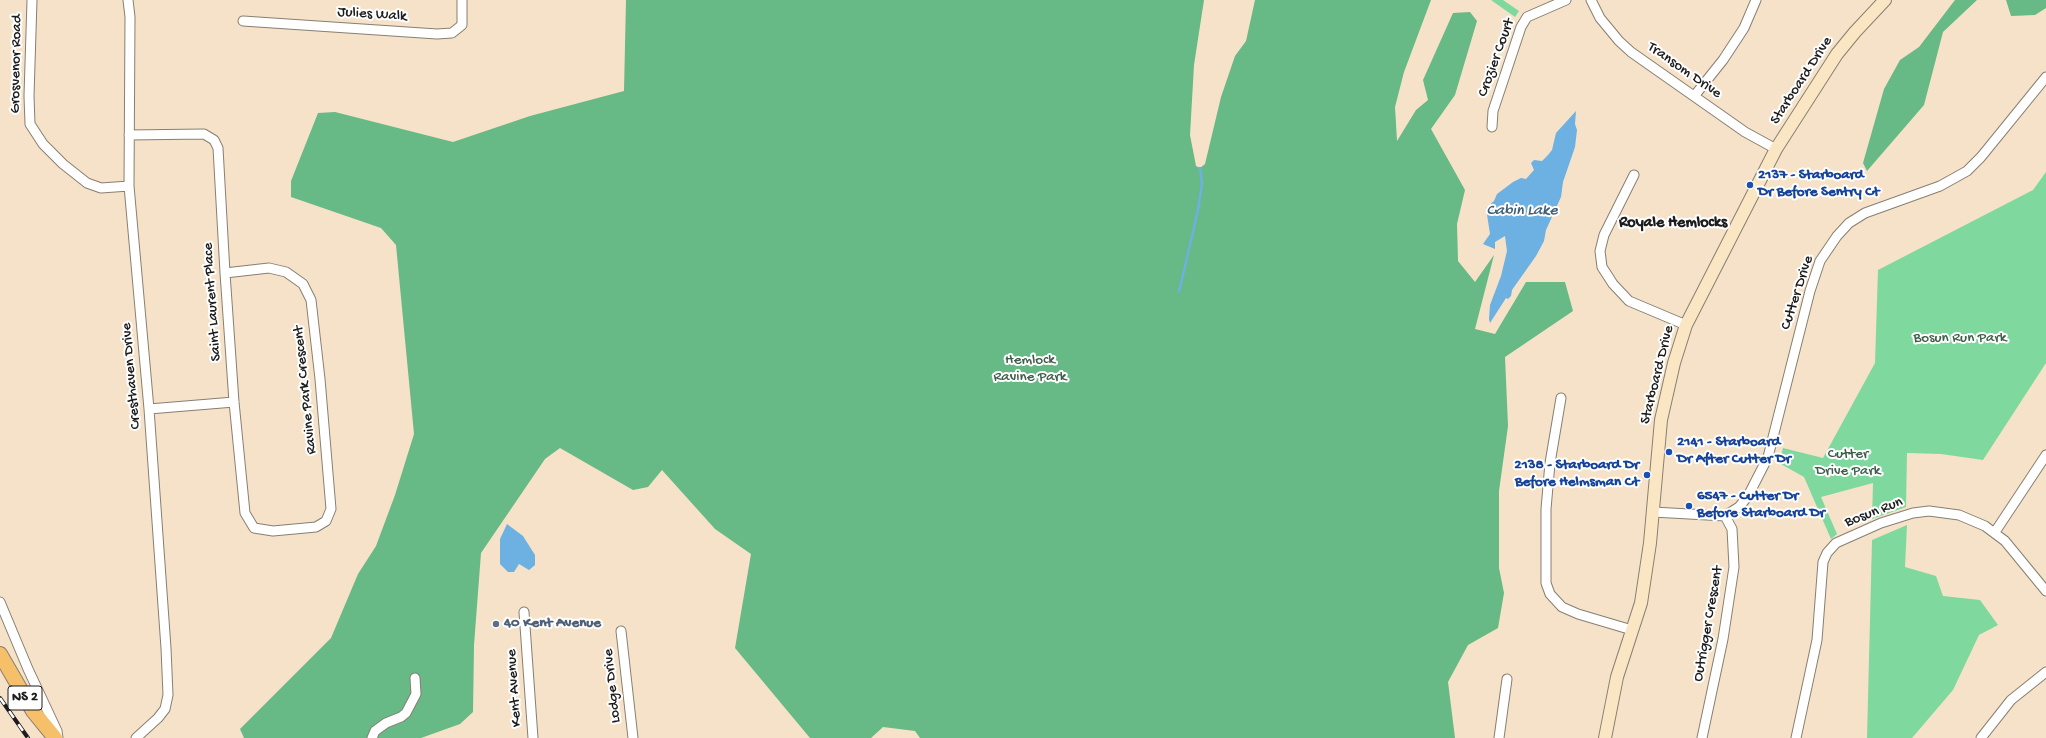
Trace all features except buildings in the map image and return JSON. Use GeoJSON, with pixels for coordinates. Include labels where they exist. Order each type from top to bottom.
{"type":"FeatureCollection","features":[{"type":"Feature","properties":{"kind":"main road","name":"NS 2"},"geometry":{"type":"LineString","coordinates":[[0,654],[32,711],[56,738]]}},
{"type":"Feature","properties":{"kind":"street","name":"Grosvenor Road"},"geometry":{"type":"LineString","coordinates":[[32,0],[29,96],[30,124],[43,144],[63,164],[87,183],[101,188],[129,186]]}},
{"type":"Feature","properties":{"kind":"street","name":"Cresthaven Drive"},"geometry":{"type":"LineString","coordinates":[[128,0],[130,17],[128,135],[129,186],[149,409],[168,695],[165,709],[158,718],[136,738]]}},
{"type":"Feature","properties":{"kind":"street","name":"Julies Walk"},"geometry":{"type":"LineString","coordinates":[[243,21],[437,34],[452,33],[462,26],[462,0]]}},
{"type":"Feature","properties":{"kind":"street","name":"Crozier Court"},"geometry":{"type":"LineString","coordinates":[[1492,127],[1493,111],[1521,28],[1527,18],[1566,0]]}},
{"type":"Feature","properties":{"kind":"street","name":"Transom Drive"},"geometry":{"type":"LineString","coordinates":[[1591,0],[1600,18],[1619,41],[1649,66],[1695,96],[1745,132],[1776,149]]}},
{"type":"Feature","properties":{"kind":"street"},"geometry":{"type":"LineString","coordinates":[[1695,96],[1744,28],[1756,0]]}},
{"type":"Feature","properties":{"kind":"street","name":"Starboard Drive"},"geometry":{"type":"LineString","coordinates":[[1605,738],[1616,677],[1641,603],[1653,512],[1660,420],[1674,363],[1686,325],[1776,149],[1837,54],[1885,0]]}},
{"type":"Feature","properties":{"kind":"street","name":"Cutter Drive"},"geometry":{"type":"LineString","coordinates":[[1725,516],[1739,507],[1748,496],[1768,457],[1810,291],[1820,261],[1838,236],[1849,223],[1865,213],[1940,186],[1967,171],[1981,157],[2046,77]]}},
{"type":"Feature","properties":{"kind":"street","name":"Saint Laurent Place"},"geometry":{"type":"LineString","coordinates":[[128,135],[204,134],[214,140],[218,148],[234,402],[245,513],[254,528],[273,531]]}},
{"type":"Feature","properties":{"kind":"street"},"geometry":{"type":"LineString","coordinates":[[1634,175],[1604,235],[1600,251],[1602,267],[1613,284],[1629,301],[1686,325]]}},
{"type":"Feature","properties":{"kind":"street","name":"Ravine Park Crescent"},"geometry":{"type":"LineString","coordinates":[[225,273],[269,268],[286,272],[303,284],[311,300],[320,379],[331,509],[326,520],[316,527],[273,531]]}},
{"type":"Feature","properties":{"kind":"street"},"geometry":{"type":"LineString","coordinates":[[1561,398],[1551,455],[1547,494],[1546,583],[1552,598],[1562,607],[1578,614],[1632,630]]}},
{"type":"Feature","properties":{"kind":"street"},"geometry":{"type":"LineString","coordinates":[[149,409],[234,402]]}},
{"type":"Feature","properties":{"kind":"street"},"geometry":{"type":"LineString","coordinates":[[1995,532],[2046,455]]}},
{"type":"Feature","properties":{"kind":"street"},"geometry":{"type":"LineString","coordinates":[[1653,512],[1725,516]]}},
{"type":"Feature","properties":{"kind":"street","name":"Bosun Run"},"geometry":{"type":"LineString","coordinates":[[1796,738],[1817,640],[1820,620],[1823,562],[1831,548],[1836,543],[1899,516],[1918,512],[1944,512],[1959,515],[1985,526],[2006,541],[2046,591]]}},
{"type":"Feature","properties":{"kind":"street","name":"Outrigger Crescent"},"geometry":{"type":"LineString","coordinates":[[1702,738],[1722,639],[1734,567],[1732,529],[1725,516]]}},
{"type":"Feature","properties":{"kind":"street"},"geometry":{"type":"LineString","coordinates":[[0,602],[28,669],[58,731],[56,738]]}},
{"type":"Feature","properties":{"kind":"street","name":"Kent Avenue"},"geometry":{"type":"LineString","coordinates":[[524,612],[533,738]]}},
{"type":"Feature","properties":{"kind":"street","name":"Lodge Drive"},"geometry":{"type":"LineString","coordinates":[[621,631],[633,738]]}},
{"type":"Feature","properties":{"kind":"street"},"geometry":{"type":"LineString","coordinates":[[1980,738],[2011,700],[2046,672]]}},
{"type":"Feature","properties":{"kind":"street"},"geometry":{"type":"LineString","coordinates":[[372,738],[376,731],[386,723],[401,717],[406,713],[416,694],[415,678]]}},
{"type":"Feature","properties":{"kind":"street"},"geometry":{"type":"LineString","coordinates":[[1499,738],[1507,679]]}},
{"type":"Feature","properties":{"kind":"green space","name":"Hemlock Ravine Park"},"geometry":{"type":"Polygon","coordinates":[[[626,0],[1204,0],[1194,65],[1190,135],[1196,166],[1200,168],[1205,164],[1221,97],[1235,56],[1246,41],[1255,0],[1431,0],[1404,72],[1395,107],[1397,141],[1416,110],[1428,100],[1423,80],[1453,13],[1470,12],[1477,21],[1455,95],[1431,129],[1465,190],[1457,224],[1458,261],[1475,282],[1494,255],[1475,329],[1495,334],[1526,282],[1565,282],[1573,311],[1505,357],[1508,426],[1499,491],[1499,568],[1504,593],[1498,628],[1468,645],[1448,682],[1455,738],[920,738],[915,731],[883,727],[871,738],[810,738],[735,648],[751,554],[715,529],[662,470],[648,487],[633,490],[560,448],[545,459],[481,553],[474,645],[473,712],[460,724],[421,738],[244,738],[240,729],[331,638],[358,574],[376,546],[395,495],[414,434],[396,245],[381,228],[291,197],[291,181],[318,113],[335,112],[453,142],[530,116],[624,91],[626,0]]]}},
{"type":"Feature","properties":{"kind":"green space"},"geometry":{"type":"Polygon","coordinates":[[[1491,0],[1503,0],[1519,11],[1515,17],[1491,0]]]}},
{"type":"Feature","properties":{"kind":"green space"},"geometry":{"type":"Polygon","coordinates":[[[1955,0],[1977,0],[1943,32],[1924,105],[1867,171],[1863,163],[1884,89],[1900,60],[1919,47],[1955,0]]]}},
{"type":"Feature","properties":{"kind":"green space"},"geometry":{"type":"Polygon","coordinates":[[[2006,0],[2046,0],[2046,8],[2035,15],[2011,16],[2006,0]]]}},
{"type":"Feature","properties":{"kind":"green space","name":"Bosun Run Park"},"geometry":{"type":"Polygon","coordinates":[[[2046,172],[2046,363],[1983,460],[1941,454],[1907,453],[1906,507],[1872,519],[1873,483],[1821,497],[1837,534],[1831,539],[1804,477],[1779,463],[1783,448],[1823,458],[1875,363],[1878,270],[2033,190],[2046,172]]]}},
{"type":"Feature","properties":{"kind":"green space"},"geometry":{"type":"Polygon","coordinates":[[[1907,525],[1905,567],[1936,576],[1943,596],[1980,600],[1998,625],[1979,635],[1953,690],[1912,738],[1867,738],[1872,540],[1907,525]]]}},
{"type":"Feature","properties":{"kind":"water","name":"Cabin Lake"},"geometry":{"type":"Polygon","coordinates":[[[1576,111],[1575,124],[1577,130],[1575,147],[1563,182],[1561,197],[1546,230],[1544,241],[1536,256],[1512,290],[1511,296],[1508,299],[1506,298],[1490,323],[1490,305],[1501,276],[1507,251],[1505,236],[1495,242],[1495,249],[1483,244],[1490,234],[1486,208],[1494,201],[1497,194],[1513,182],[1521,178],[1526,179],[1534,170],[1531,163],[1534,160],[1542,161],[1548,155],[1552,150],[1556,133],[1576,111]]]}},
{"type":"Feature","properties":{"kind":"water"},"geometry":{"type":"Polygon","coordinates":[[[507,524],[523,536],[535,555],[535,565],[529,570],[519,564],[514,572],[508,572],[500,564],[500,539],[507,524]]]}},
{"type":"Feature","properties":{"kind":"waterway"},"geometry":{"type":"LineString","coordinates":[[1179,292],[1198,210],[1202,183],[1200,168]]}},
{"type":"Feature","properties":{"kind":"railway"},"geometry":{"type":"LineString","coordinates":[[0,698],[28,738]]}},
{"type":"Feature","properties":{"kind":"place","name":"2137 - Starboard Dr Before Sentry Ct"},"geometry":{"type":"Point","coordinates":[1750,185]}},
{"type":"Feature","properties":{"kind":"place","name":"2141 - Starboard Dr After Cutter Dr"},"geometry":{"type":"Point","coordinates":[1669,452]}},
{"type":"Feature","properties":{"kind":"place","name":"2138 - Starboard Dr Before Helmsman Ct"},"geometry":{"type":"Point","coordinates":[1647,475]}},
{"type":"Feature","properties":{"kind":"place","name":"6547 - Cutter Dr Before Starboard Dr"},"geometry":{"type":"Point","coordinates":[1689,506]}},
{"type":"Feature","properties":{"kind":"place","name":"40 Kent Avenue"},"geometry":{"type":"Point","coordinates":[496,624]}},
{"type":"Feature","properties":{"kind":"district","name":"Royale Hemlocks"},"geometry":{"type":"Point","coordinates":[1673,224]}},
{"type":"Feature","properties":{"kind":"park label","name":"Cutter Drive Park"},"geometry":{"type":"Point","coordinates":[1848,464]}}]}
